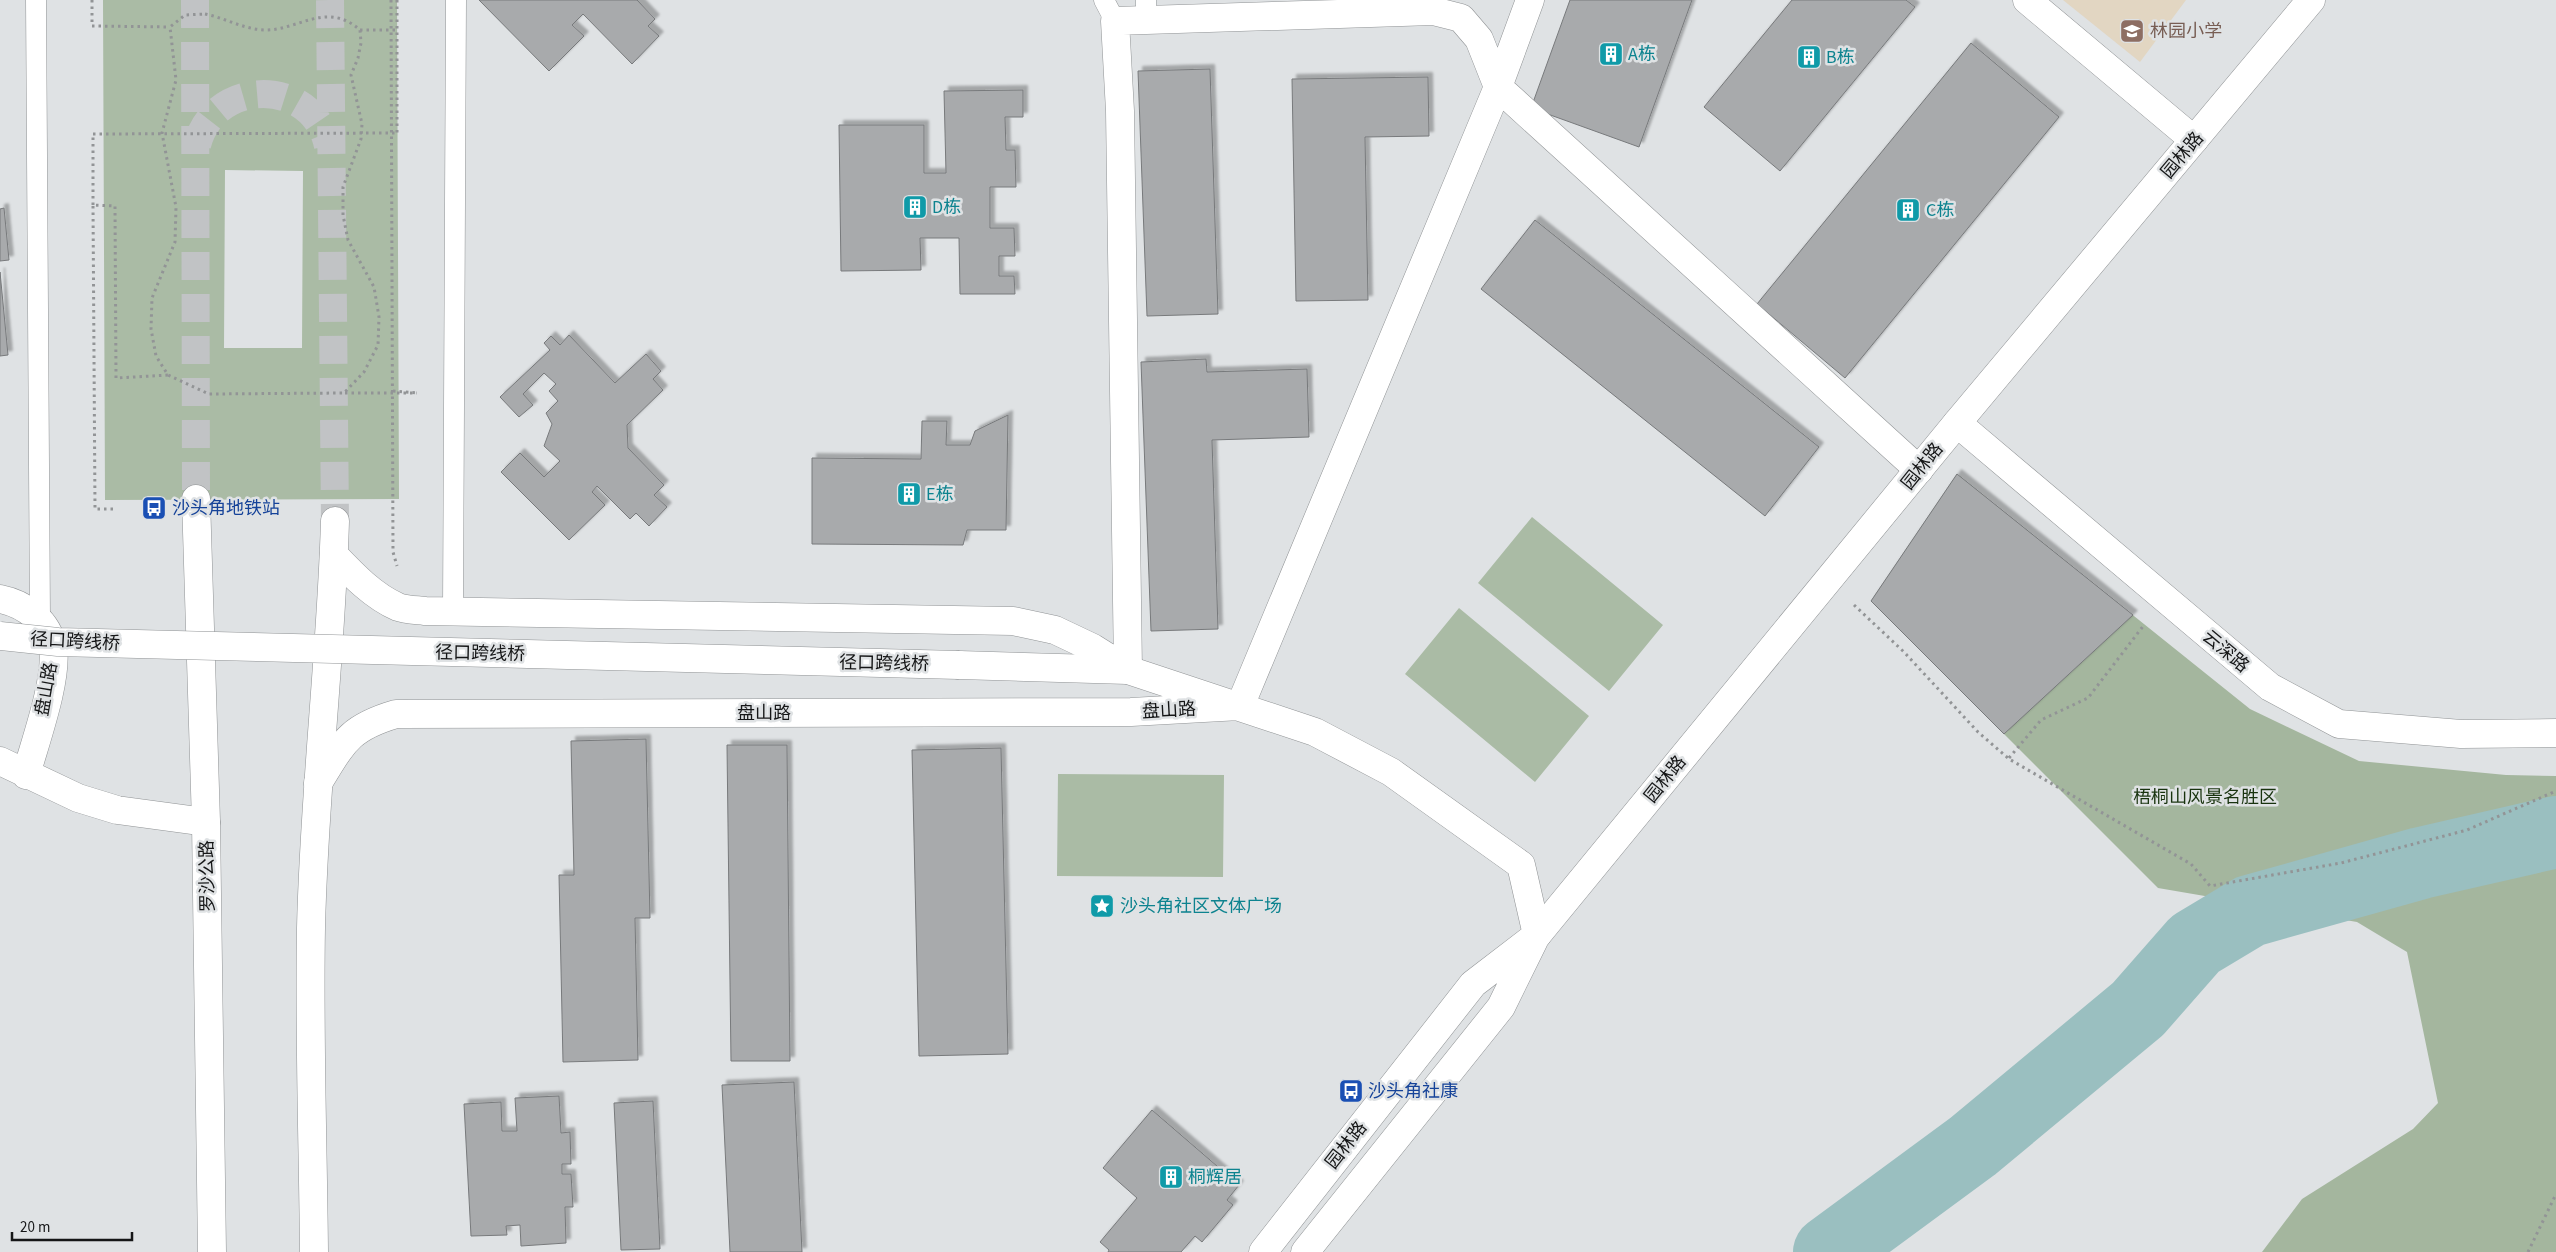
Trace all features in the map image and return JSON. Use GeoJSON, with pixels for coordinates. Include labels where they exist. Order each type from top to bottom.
{"type":"FeatureCollection","features":[{"type":"Feature","properties":{"kind":"street"},"geometry":{"type":"LineString","coordinates":[[1240,706],[1498,87],[1530,0]]}},
{"type":"Feature","properties":{"kind":"street"},"geometry":{"type":"LineString","coordinates":[[2027,0],[2194,140]]}},
{"type":"Feature","properties":{"kind":"street","name":"园林路"},"geometry":{"type":"LineString","coordinates":[[1263,1252],[1473,984],[1536,935],[1957,423],[2311,0]]}},
{"type":"Feature","properties":{"kind":"street"},"geometry":{"type":"LineString","coordinates":[[1128,670],[1120,121],[1110,10],[1373,7],[1433,11],[1461,18],[1479,39],[1498,87],[1919,470]]}},
{"type":"Feature","properties":{"kind":"street","name":"云深路"},"geometry":{"type":"LineString","coordinates":[[1957,423],[2270,687],[2339,724],[2461,734],[2556,733]]}},
{"type":"Feature","properties":{"kind":"street","name":"罗沙公路"},"geometry":{"type":"LineString","coordinates":[[196,499],[206,822],[212,1252]]}},
{"type":"Feature","properties":{"kind":"street"},"geometry":{"type":"LineString","coordinates":[[314,1252],[311,928],[318,783],[335,521]]}},
{"type":"Feature","properties":{"kind":"street"},"geometry":{"type":"LineString","coordinates":[[334,555],[356,578],[383,599],[400,608],[453,611],[1013,621],[1055,630],[1092,648],[1128,670]]}},
{"type":"Feature","properties":{"kind":"street","name":"盘山路"},"geometry":{"type":"LineString","coordinates":[[0,599],[16,602],[40,620],[52,647],[53,671],[26,775]]}},
{"type":"Feature","properties":{"kind":"street","name":"径口跨线桥"},"geometry":{"type":"LineString","coordinates":[[0,636],[58,642],[959,665]]}},
{"type":"Feature","properties":{"kind":"street","name":"盘山路"},"geometry":{"type":"LineString","coordinates":[[959,665],[1128,670],[1315,732],[1391,772],[1521,865],[1536,935]]}},
{"type":"Feature","properties":{"kind":"street","name":"盘山路"},"geometry":{"type":"LineString","coordinates":[[318,783],[344,741],[372,721],[396,714],[1121,712],[1240,706]]}},
{"type":"Feature","properties":{"kind":"street"},"geometry":{"type":"LineString","coordinates":[[0,761],[26,775],[78,798],[117,810],[206,822]]}},
{"type":"Feature","properties":{"kind":"street","name":"园林路"},"geometry":{"type":"LineString","coordinates":[[1305,1252],[1501,1006],[1536,935]]}},
{"type":"Feature","properties":{"kind":"lane"},"geometry":{"type":"LineString","coordinates":[[36,0],[40,620]]}},
{"type":"Feature","properties":{"kind":"lane"},"geometry":{"type":"LineString","coordinates":[[453,611],[456,0]]}},
{"type":"Feature","properties":{"kind":"path"},"geometry":{"type":"LineString","coordinates":[[92,0],[92,26],[170,27],[185,15],[205,14],[247,28],[266,30],[306,17],[337,14],[350,18],[360,30],[358,58],[351,75],[359,105],[361,133],[343,187],[343,215],[348,240],[374,287],[379,317],[378,345],[364,372],[344,393]]}},
{"type":"Feature","properties":{"kind":"path"},"geometry":{"type":"LineString","coordinates":[[391,0],[393,552],[398,571]]}},
{"type":"Feature","properties":{"kind":"path"},"geometry":{"type":"LineString","coordinates":[[113,509],[95,509],[93,134],[397,133],[397,0]]}},
{"type":"Feature","properties":{"kind":"path"},"geometry":{"type":"LineString","coordinates":[[168,375],[156,356],[150,329],[152,298],[175,242],[176,207],[162,133],[176,80],[170,27]]}},
{"type":"Feature","properties":{"kind":"path"},"geometry":{"type":"LineString","coordinates":[[360,30],[397,30]]}},
{"type":"Feature","properties":{"kind":"path"},"geometry":{"type":"LineString","coordinates":[[93,206],[115,206],[116,378],[168,375],[209,394],[417,393],[393,391]]}},
{"type":"Feature","properties":{"kind":"path"},"geometry":{"type":"LineString","coordinates":[[1828,581],[1904,652],[1978,732],[2009,759],[2191,864],[2210,886],[2341,863],[2467,830],[2556,791]]}},
{"type":"Feature","properties":{"kind":"path"},"geometry":{"type":"LineString","coordinates":[[2009,759],[2041,720],[2088,698],[2165,599]]}},
{"type":"Feature","properties":{"kind":"path"},"geometry":{"type":"LineString","coordinates":[[2528,1252],[2556,1194]]}},
{"type":"Feature","properties":{"kind":"shaded area","name":"林园小学"},"geometry":{"type":"Polygon","coordinates":[[[2063,0],[2186,0],[2140,62],[2063,0]]]}},
{"type":"Feature","properties":{"kind":"green space"},"geometry":{"type":"Polygon","coordinates":[[[103,0],[397,0],[399,499],[105,500],[103,0]],[[225,170],[224,348],[302,348],[303,171],[225,170]]]}},
{"type":"Feature","properties":{"kind":"green space","name":"梧桐山风景名胜区"},"geometry":{"type":"Polygon","coordinates":[[[1957,474],[2250,709],[2359,761],[2506,775],[2556,776],[2556,1252],[2262,1252],[2302,1199],[2413,1129],[2438,1103],[2407,952],[2357,922],[2158,888],[1871,601],[1957,474]]]}},
{"type":"Feature","properties":{"kind":"green space"},"geometry":{"type":"Polygon","coordinates":[[[1532,517],[1663,625],[1609,691],[1478,583],[1532,517]]]}},
{"type":"Feature","properties":{"kind":"green space"},"geometry":{"type":"Polygon","coordinates":[[[1459,608],[1589,716],[1535,782],[1405,674],[1459,608]]]}},
{"type":"Feature","properties":{"kind":"green space"},"geometry":{"type":"Polygon","coordinates":[[[1058,774],[1224,775],[1223,877],[1057,876],[1058,774]]]}},
{"type":"Feature","properties":{"kind":"building"},"geometry":{"type":"Polygon","coordinates":[[[479,0],[637,0],[655,19],[648,26],[659,36],[632,64],[583,14],[572,25],[584,36],[549,71],[479,0]]]}},
{"type":"Feature","properties":{"kind":"building","name":"A栋"},"geometry":{"type":"Polygon","coordinates":[[[1570,0],[1692,0],[1639,147],[1531,108],[1570,0]]]}},
{"type":"Feature","properties":{"kind":"building","name":"B栋"},"geometry":{"type":"Polygon","coordinates":[[[1792,0],[1906,0],[1915,7],[1780,171],[1704,107],[1792,0]]]}},
{"type":"Feature","properties":{"kind":"building","name":"C栋"},"geometry":{"type":"Polygon","coordinates":[[[1971,43],[2059,117],[1845,378],[1757,304],[1971,43]]]}},
{"type":"Feature","properties":{"kind":"building"},"geometry":{"type":"Polygon","coordinates":[[[1210,69],[1218,314],[1147,316],[1138,71],[1210,69]]]}},
{"type":"Feature","properties":{"kind":"building"},"geometry":{"type":"Polygon","coordinates":[[[1428,77],[1429,136],[1365,137],[1368,300],[1296,301],[1292,79],[1428,77]]]}},
{"type":"Feature","properties":{"kind":"building","name":"D栋"},"geometry":{"type":"Polygon","coordinates":[[[1023,90],[1023,117],[1005,117],[1006,150],[1015,150],[1016,187],[990,187],[990,228],[1014,228],[1015,256],[999,256],[999,276],[1014,276],[1015,294],[960,294],[959,238],[920,238],[921,270],[841,271],[839,125],[924,125],[924,173],[946,173],[944,91],[1023,90]]]}},
{"type":"Feature","properties":{"kind":"building"},"geometry":{"type":"Polygon","coordinates":[[[4,208],[9,260],[0,261],[0,209],[4,208]]]}},
{"type":"Feature","properties":{"kind":"building"},"geometry":{"type":"Polygon","coordinates":[[[1535,220],[1819,447],[1765,516],[1481,289],[1535,220]]]}},
{"type":"Feature","properties":{"kind":"building"},"geometry":{"type":"Polygon","coordinates":[[[0,272],[8,355],[0,356],[0,272]]]}},
{"type":"Feature","properties":{"kind":"building"},"geometry":{"type":"Polygon","coordinates":[[[569,335],[615,383],[646,354],[661,371],[653,379],[663,390],[627,425],[628,448],[664,485],[654,495],[667,507],[649,526],[636,513],[630,519],[597,486],[592,492],[605,505],[569,540],[501,472],[520,453],[544,477],[560,461],[544,446],[552,424],[546,413],[558,401],[549,391],[556,384],[544,373],[523,394],[533,405],[519,417],[500,397],[550,350],[544,343],[551,336],[560,345],[569,335]]]}},
{"type":"Feature","properties":{"kind":"building"},"geometry":{"type":"Polygon","coordinates":[[[1206,359],[1207,372],[1307,369],[1309,437],[1212,440],[1218,629],[1151,631],[1141,362],[1206,359]]]}},
{"type":"Feature","properties":{"kind":"building","name":"E栋"},"geometry":{"type":"Polygon","coordinates":[[[1008,415],[1006,530],[967,530],[963,545],[812,544],[812,458],[921,459],[922,421],[947,421],[946,445],[970,445],[975,431],[1008,415]]]}},
{"type":"Feature","properties":{"kind":"building"},"geometry":{"type":"Polygon","coordinates":[[[1957,474],[2133,615],[2004,734],[1871,601],[1957,474]]]}},
{"type":"Feature","properties":{"kind":"building"},"geometry":{"type":"Polygon","coordinates":[[[646,739],[650,918],[635,918],[638,1060],[563,1062],[559,875],[574,875],[571,741],[646,739]]]}},
{"type":"Feature","properties":{"kind":"building"},"geometry":{"type":"Polygon","coordinates":[[[727,745],[787,745],[790,1061],[731,1061],[727,745]]]}},
{"type":"Feature","properties":{"kind":"building"},"geometry":{"type":"Polygon","coordinates":[[[1001,748],[1008,1054],[919,1056],[912,750],[1001,748]]]}},
{"type":"Feature","properties":{"kind":"building"},"geometry":{"type":"Polygon","coordinates":[[[794,1082],[802,1252],[730,1252],[722,1085],[794,1082]]]}},
{"type":"Feature","properties":{"kind":"building"},"geometry":{"type":"Polygon","coordinates":[[[559,1096],[561,1133],[570,1132],[571,1164],[562,1164],[562,1174],[571,1174],[573,1207],[565,1207],[566,1243],[521,1246],[520,1225],[506,1226],[507,1235],[471,1236],[464,1104],[501,1102],[502,1131],[517,1131],[515,1098],[559,1096]]]}},
{"type":"Feature","properties":{"kind":"building"},"geometry":{"type":"Polygon","coordinates":[[[653,1101],[660,1249],[621,1250],[614,1103],[653,1101]]]}},
{"type":"Feature","properties":{"kind":"building","name":"桐辉居"},"geometry":{"type":"Polygon","coordinates":[[[1152,1110],[1239,1185],[1227,1200],[1233,1205],[1202,1242],[1195,1236],[1181,1252],[1108,1252],[1109,1250],[1100,1242],[1137,1198],[1103,1168],[1152,1110]]]}},
{"type":"Feature","properties":{"kind":"waterway"},"geometry":{"type":"LineString","coordinates":[[1829,1252],[1973,1146],[2138,1009],[2195,944],[2250,911],[2421,863],[2556,832]]}},
{"type":"Feature","properties":{"kind":"tunnel"},"geometry":{"type":"LineString","coordinates":[[195,0],[196,499]]}},
{"type":"Feature","properties":{"kind":"tunnel"},"geometry":{"type":"LineString","coordinates":[[330,0],[335,521]]}},
{"type":"Feature","properties":{"kind":"tunnel"},"geometry":{"type":"LineString","coordinates":[[197,145],[207,123],[223,107],[242,97],[264,94],[285,97],[304,107],[319,123],[328,146]]}},
{"type":"Feature","properties":{"kind":"place","name":"林园小学"},"geometry":{"type":"Point","coordinates":[2132,31]}},
{"type":"Feature","properties":{"kind":"place","name":"A栋"},"geometry":{"type":"Point","coordinates":[1611,54]}},
{"type":"Feature","properties":{"kind":"place","name":"B栋"},"geometry":{"type":"Point","coordinates":[1809,57]}},
{"type":"Feature","properties":{"kind":"place","name":"D栋"},"geometry":{"type":"Point","coordinates":[915,207]}},
{"type":"Feature","properties":{"kind":"place","name":"C栋"},"geometry":{"type":"Point","coordinates":[1908,210]}},
{"type":"Feature","properties":{"kind":"place","name":"E栋"},"geometry":{"type":"Point","coordinates":[909,494]}},
{"type":"Feature","properties":{"kind":"place","name":"沙头角地铁站"},"geometry":{"type":"Point","coordinates":[154,508]}},
{"type":"Feature","properties":{"kind":"place","name":"沙头角社区文体广场"},"geometry":{"type":"Point","coordinates":[1102,906]}},
{"type":"Feature","properties":{"kind":"place","name":"沙头角社康"},"geometry":{"type":"Point","coordinates":[1351,1091]}},
{"type":"Feature","properties":{"kind":"place","name":"桐辉居"},"geometry":{"type":"Point","coordinates":[1171,1177]}}]}
